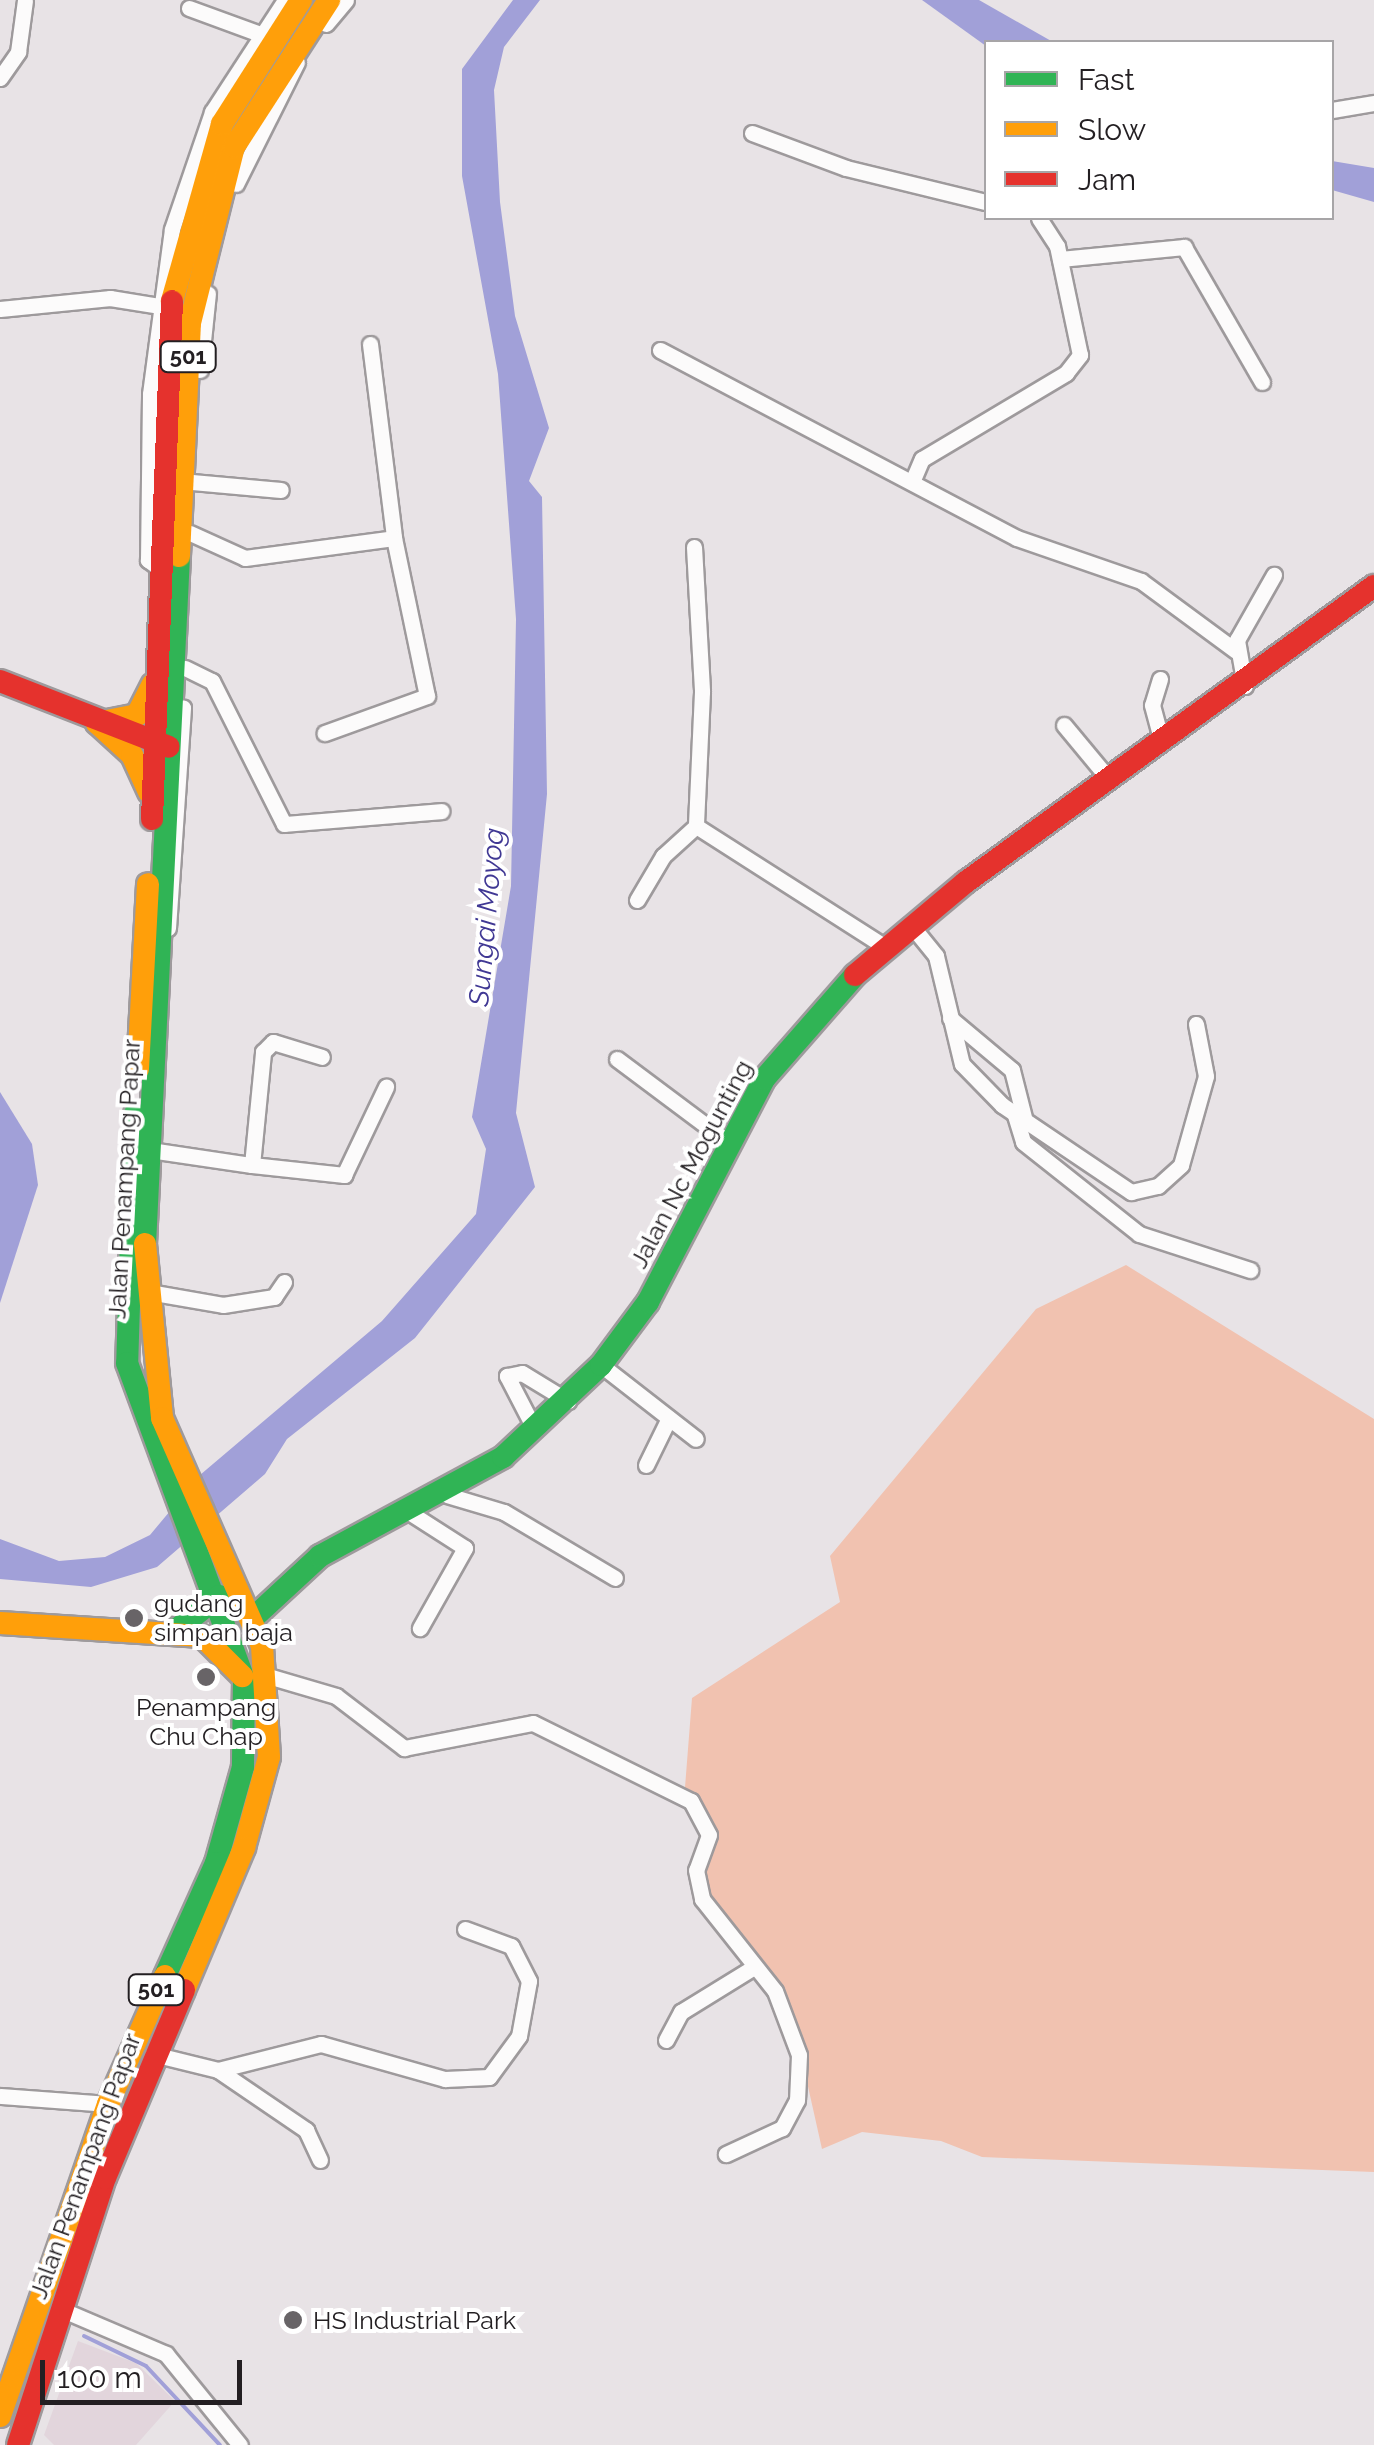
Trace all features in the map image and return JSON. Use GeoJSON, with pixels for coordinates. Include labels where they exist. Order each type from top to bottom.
{"type":"FeatureCollection","features":[{"type":"Feature","properties":{"kind":"main road","name":"Jalan Penampang Papar"},"geometry":{"type":"LineString","coordinates":[[18,2445],[153,2054],[256,1813],[269,1756],[268,1676],[252,1619],[230,1570],[135,1397],[124,1335],[152,802],[163,745],[155,678],[171,303],[193,204],[222,124],[300,0]]}},
{"type":"Feature","properties":{"kind":"main road","name":"Jalan Penampang Papar"},"geometry":{"type":"LineString","coordinates":[[0,2416],[108,2104],[232,1813],[244,1679],[174,1471],[148,1370],[142,1291],[163,940],[163,745],[196,286],[234,147],[271,76],[329,0]]}},
{"type":"Feature","properties":{"kind":"main road","name":"Jalan Nc Mogunting"},"geometry":{"type":"LineString","coordinates":[[252,1619],[320,1556],[447,1495],[568,1401],[601,1365],[648,1302],[728,1142],[778,1058],[886,947],[1160,738],[1245,686],[1374,586]]}},
{"type":"Feature","properties":{"kind":"main road"},"geometry":{"type":"LineString","coordinates":[[97,723],[138,714],[155,678]]}},
{"type":"Feature","properties":{"kind":"main road"},"geometry":{"type":"LineString","coordinates":[[0,681],[97,723],[163,745]]}},
{"type":"Feature","properties":{"kind":"main road"},"geometry":{"type":"LineString","coordinates":[[97,723],[132,755],[152,802]]}},
{"type":"Feature","properties":{"kind":"main road"},"geometry":{"type":"LineString","coordinates":[[176,1630],[219,1596]]}},
{"type":"Feature","properties":{"kind":"main road"},"geometry":{"type":"LineString","coordinates":[[0,1623],[72,1633],[176,1630],[221,1647],[244,1679]]}},
{"type":"Feature","properties":{"kind":"main road"},"geometry":{"type":"LineString","coordinates":[[0,2381],[20,2361]]}},
{"type":"Feature","properties":{"kind":"main road"},"geometry":{"type":"LineString","coordinates":[[28,2445],[36,2385]]}},
{"type":"Feature","properties":{"kind":"street"},"geometry":{"type":"LineString","coordinates":[[0,78],[15,60],[25,0]]}},
{"type":"Feature","properties":{"kind":"street"},"geometry":{"type":"LineString","coordinates":[[159,568],[148,560],[160,306],[197,150],[260,34],[284,0]]}},
{"type":"Feature","properties":{"kind":"street"},"geometry":{"type":"LineString","coordinates":[[163,940],[178,881],[192,482],[208,296],[224,220],[282,84],[346,0]]}},
{"type":"Feature","properties":{"kind":"street"},"geometry":{"type":"LineString","coordinates":[[189,8],[260,34]]}},
{"type":"Feature","properties":{"kind":"street"},"geometry":{"type":"LineString","coordinates":[[1334,110],[1374,103]]}},
{"type":"Feature","properties":{"kind":"street"},"geometry":{"type":"LineString","coordinates":[[752,133],[984,201]]}},
{"type":"Feature","properties":{"kind":"street"},"geometry":{"type":"LineString","coordinates":[[912,482],[922,459],[1074,365],[1082,340],[1060,259],[1040,220]]}},
{"type":"Feature","properties":{"kind":"street"},"geometry":{"type":"LineString","coordinates":[[1060,259],[1184,247],[1262,382]]}},
{"type":"Feature","properties":{"kind":"street"},"geometry":{"type":"LineString","coordinates":[[0,309],[110,298],[160,306]]}},
{"type":"Feature","properties":{"kind":"street"},"geometry":{"type":"LineString","coordinates":[[325,733],[427,696],[394,538],[370,344]]}},
{"type":"Feature","properties":{"kind":"street"},"geometry":{"type":"LineString","coordinates":[[660,350],[1018,538],[1141,581],[1236,651],[1245,686]]}},
{"type":"Feature","properties":{"kind":"street"},"geometry":{"type":"LineString","coordinates":[[192,482],[281,490]]}},
{"type":"Feature","properties":{"kind":"street"},"geometry":{"type":"LineString","coordinates":[[190,534],[245,558],[394,538]]}},
{"type":"Feature","properties":{"kind":"street"},"geometry":{"type":"LineString","coordinates":[[637,900],[663,856],[696,826],[702,692],[694,547]]}},
{"type":"Feature","properties":{"kind":"street"},"geometry":{"type":"LineString","coordinates":[[1236,651],[1274,575]]}},
{"type":"Feature","properties":{"kind":"street"},"geometry":{"type":"LineString","coordinates":[[184,668],[212,681],[284,824],[441,811]]}},
{"type":"Feature","properties":{"kind":"street"},"geometry":{"type":"LineString","coordinates":[[1160,679],[1152,705],[1160,738]]}},
{"type":"Feature","properties":{"kind":"street"},"geometry":{"type":"LineString","coordinates":[[1064,726],[1108,778]]}},
{"type":"Feature","properties":{"kind":"street"},"geometry":{"type":"LineString","coordinates":[[696,826],[886,947]]}},
{"type":"Feature","properties":{"kind":"street"},"geometry":{"type":"LineString","coordinates":[[911,925],[936,956],[962,1064],[1019,1115],[1123,1187],[1158,1186],[1181,1165],[1206,1076],[1196,1024]]}},
{"type":"Feature","properties":{"kind":"street"},"geometry":{"type":"LineString","coordinates":[[950,1018],[1012,1070],[1024,1142],[1139,1234],[1250,1270]]}},
{"type":"Feature","properties":{"kind":"street"},"geometry":{"type":"LineString","coordinates":[[252,1165],[263,1052],[273,1042],[322,1057]]}},
{"type":"Feature","properties":{"kind":"street"},"geometry":{"type":"LineString","coordinates":[[616,1059],[728,1142]]}},
{"type":"Feature","properties":{"kind":"street"},"geometry":{"type":"LineString","coordinates":[[150,1150],[344,1175],[386,1087]]}},
{"type":"Feature","properties":{"kind":"street"},"geometry":{"type":"LineString","coordinates":[[142,1291],[223,1305],[274,1296],[284,1282]]}},
{"type":"Feature","properties":{"kind":"street"},"geometry":{"type":"LineString","coordinates":[[601,1365],[696,1439]]}},
{"type":"Feature","properties":{"kind":"street"},"geometry":{"type":"LineString","coordinates":[[535,1430],[507,1376],[522,1373],[568,1401]]}},
{"type":"Feature","properties":{"kind":"street"},"geometry":{"type":"LineString","coordinates":[[646,1465],[669,1418]]}},
{"type":"Feature","properties":{"kind":"street"},"geometry":{"type":"LineString","coordinates":[[447,1495],[504,1512],[614,1578]]}},
{"type":"Feature","properties":{"kind":"street"},"geometry":{"type":"LineString","coordinates":[[412,1514],[465,1548],[420,1628]]}},
{"type":"Feature","properties":{"kind":"street"},"geometry":{"type":"LineString","coordinates":[[268,1676],[336,1696],[404,1748],[533,1722],[683,1794],[708,1825],[696,1870],[702,1899],[794,2026],[796,2100],[774,2135],[726,2154]]}},
{"type":"Feature","properties":{"kind":"street"},"geometry":{"type":"LineString","coordinates":[[218,2070],[321,2044],[445,2079],[489,2076],[519,2036],[529,1980],[511,1946],[465,1928]]}},
{"type":"Feature","properties":{"kind":"street"},"geometry":{"type":"LineString","coordinates":[[666,2040],[681,2012],[754,1967]]}},
{"type":"Feature","properties":{"kind":"street"},"geometry":{"type":"LineString","coordinates":[[153,2054],[218,2070],[306,2130],[320,2160]]}},
{"type":"Feature","properties":{"kind":"street"},"geometry":{"type":"LineString","coordinates":[[0,2096],[108,2104]]}},
{"type":"Feature","properties":{"kind":"street"},"geometry":{"type":"LineString","coordinates":[[63,2310],[166,2354],[240,2445]]}},
{"type":"Feature","properties":{"kind":"shaded area"},"geometry":{"type":"Polygon","coordinates":[[[1126,1265],[1374,1419],[1374,2172],[982,2157],[941,2141],[862,2132],[822,2149],[792,2015],[700,1879],[706,1846],[684,1800],[692,1698],[840,1602],[830,1556],[1036,1309],[1126,1265]]]}},
{"type":"Feature","properties":{"kind":"shaded area"},"geometry":{"type":"Polygon","coordinates":[[[78,2341],[136,2363],[175,2401],[136,2445],[54,2445],[44,2435],[78,2341]]]}},
{"type":"Feature","properties":{"kind":"water"},"geometry":{"type":"Polygon","coordinates":[[[513,0],[540,0],[504,47],[494,90],[500,202],[515,316],[549,428],[529,481],[542,497],[547,794],[516,1113],[535,1187],[415,1338],[287,1439],[265,1474],[157,1567],[91,1587],[0,1579],[0,1539],[59,1561],[105,1557],[150,1535],[200,1475],[382,1321],[476,1214],[486,1149],[472,1117],[511,886],[516,619],[498,374],[462,176],[462,69],[513,0]]]}},
{"type":"Feature","properties":{"kind":"water"},"geometry":{"type":"Polygon","coordinates":[[[922,0],[979,0],[1049,40],[984,40],[984,45],[922,0]]]}},
{"type":"Feature","properties":{"kind":"water"},"geometry":{"type":"Polygon","coordinates":[[[1334,161],[1374,168],[1374,202],[1334,191],[1334,161]]]}},
{"type":"Feature","properties":{"kind":"water"},"geometry":{"type":"Polygon","coordinates":[[[0,1092],[32,1144],[38,1185],[0,1303],[0,1092]]]}},
{"type":"Feature","properties":{"kind":"waterway"},"geometry":{"type":"LineString","coordinates":[[84,2336],[146,2366],[220,2445]]}},
{"type":"Feature","properties":{"kind":"traffic: fast"},"geometry":{"type":"LineString","coordinates":[[145,1244],[179,556]]}},
{"type":"Feature","properties":{"kind":"traffic: fast"},"geometry":{"type":"LineString","coordinates":[[252,1619],[320,1556],[503,1457],[601,1365],[648,1302],[764,1079],[855,975]]}},
{"type":"Feature","properties":{"kind":"traffic: fast"},"geometry":{"type":"LineString","coordinates":[[135,1114],[127,1363],[244,1679],[243,1767],[216,1863],[165,1976]]}},
{"type":"Feature","properties":{"kind":"traffic: fast"},"geometry":{"type":"LineString","coordinates":[[176,1630],[219,1596]]}},
{"type":"Feature","properties":{"kind":"traffic: slow"},"geometry":{"type":"LineString","coordinates":[[172,301],[222,124],[301,0]]}},
{"type":"Feature","properties":{"kind":"traffic: slow"},"geometry":{"type":"LineString","coordinates":[[179,556],[190,323],[234,147],[329,0]]}},
{"type":"Feature","properties":{"kind":"traffic: slow"},"geometry":{"type":"LineString","coordinates":[[97,723],[137,715],[152,685]]}},
{"type":"Feature","properties":{"kind":"traffic: slow"},"geometry":{"type":"LineString","coordinates":[[97,723],[132,755],[149,792]]}},
{"type":"Feature","properties":{"kind":"traffic: slow"},"geometry":{"type":"LineString","coordinates":[[138,1069],[148,884]]}},
{"type":"Feature","properties":{"kind":"traffic: slow"},"geometry":{"type":"LineString","coordinates":[[145,1244],[162,1418],[262,1646],[269,1757],[244,1848],[184,1990]]}},
{"type":"Feature","properties":{"kind":"traffic: slow"},"geometry":{"type":"LineString","coordinates":[[0,1623],[202,1636],[242,1676]]}},
{"type":"Feature","properties":{"kind":"traffic: slow"},"geometry":{"type":"LineString","coordinates":[[0,2416],[108,2104],[165,1976]]}},
{"type":"Feature","properties":{"kind":"traffic: jam"},"geometry":{"type":"LineString","coordinates":[[152,819],[172,301]]}},
{"type":"Feature","properties":{"kind":"traffic: jam"},"geometry":{"type":"LineString","coordinates":[[855,975],[966,882],[1374,586]]}},
{"type":"Feature","properties":{"kind":"traffic: jam"},"geometry":{"type":"LineString","coordinates":[[0,681],[169,747]]}},
{"type":"Feature","properties":{"kind":"traffic: jam"},"geometry":{"type":"LineString","coordinates":[[18,2445],[105,2178],[184,1990]]}},
{"type":"Feature","properties":{"kind":"place","name":"gudang simpan baja"},"geometry":{"type":"Point","coordinates":[134,1618]}},
{"type":"Feature","properties":{"kind":"place","name":"Penampang Chu Chap"},"geometry":{"type":"Point","coordinates":[206,1677]}},
{"type":"Feature","properties":{"kind":"place","name":"HS Industrial Park"},"geometry":{"type":"Point","coordinates":[293,2320]}},
{"type":"Feature","properties":{"kind":"water label","name":"Sungai Moyog"},"geometry":{"type":"Point","coordinates":[487,917]}}]}
